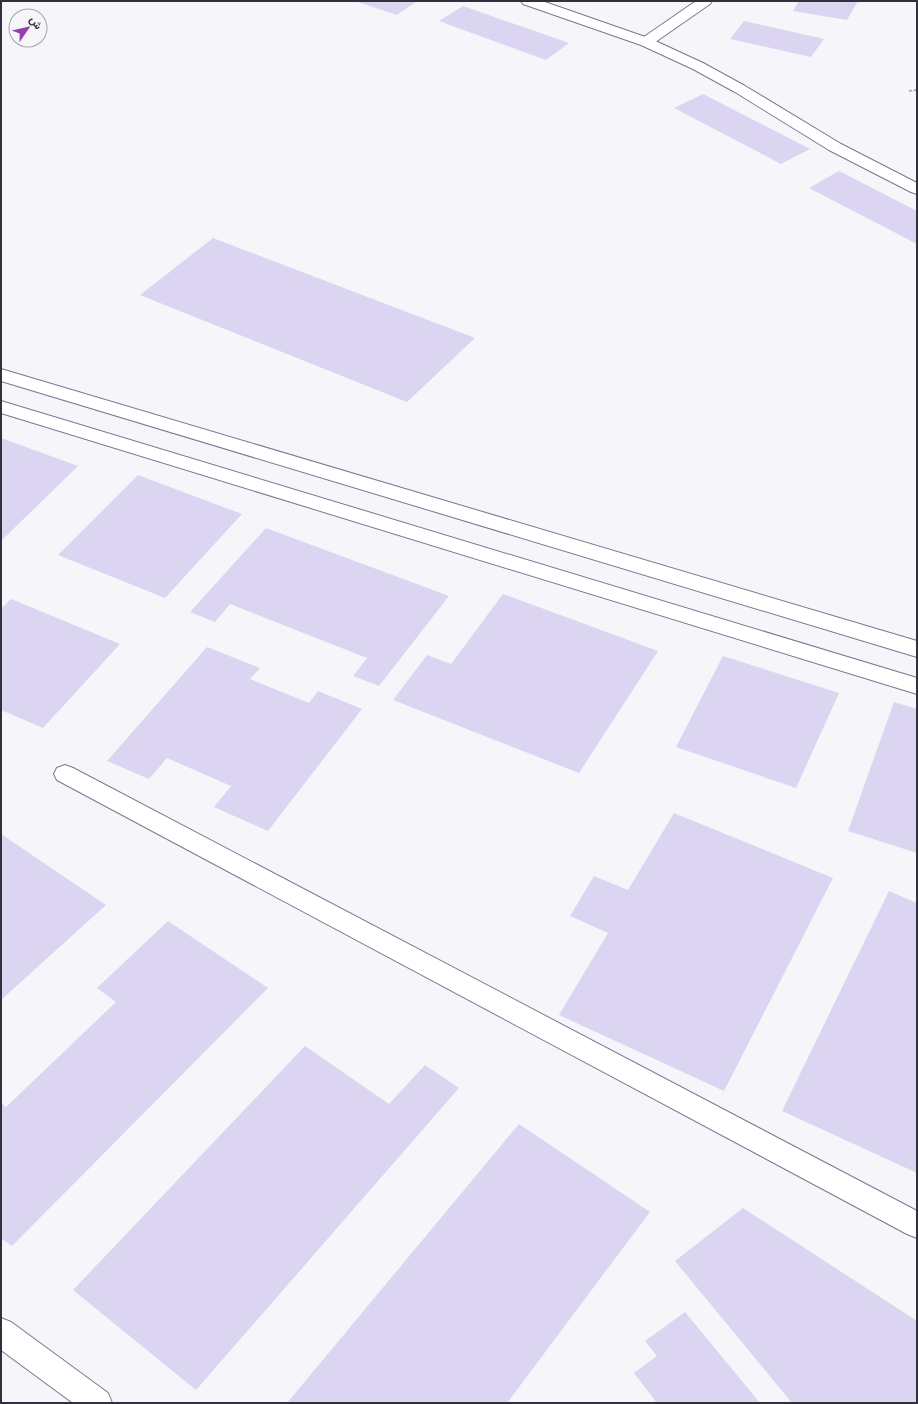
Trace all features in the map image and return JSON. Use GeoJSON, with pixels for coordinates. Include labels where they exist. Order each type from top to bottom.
{"type":"FeatureCollection","features":[{"type":"Feature","properties":{"kind":"street"},"geometry":{"type":"LineString","coordinates":[[528,1],[646,42],[698,66],[740,89],[835,147],[917,189]]}},
{"type":"Feature","properties":{"kind":"street"},"geometry":{"type":"LineString","coordinates":[[646,42],[706,1]]}},
{"type":"Feature","properties":{"kind":"street"},"geometry":{"type":"LineString","coordinates":[[1,375],[917,649]]}},
{"type":"Feature","properties":{"kind":"street"},"geometry":{"type":"LineString","coordinates":[[1,407],[917,686]]}},
{"type":"Feature","properties":{"kind":"street"},"geometry":{"type":"LineString","coordinates":[[65,774],[917,1226]]}},
{"type":"Feature","properties":{"kind":"street"},"geometry":{"type":"LineString","coordinates":[[1,1332],[97,1403]]}},
{"type":"Feature","properties":{"kind":"path"},"geometry":{"type":"LineString","coordinates":[[909,92],[917,90]]}},
{"type":"Feature","properties":{"kind":"building"},"geometry":{"type":"Polygon","coordinates":[[[355,1],[417,1],[397,15],[355,1]]]}},
{"type":"Feature","properties":{"kind":"building"},"geometry":{"type":"Polygon","coordinates":[[[799,1],[858,1],[847,20],[793,11],[799,1]]]}},
{"type":"Feature","properties":{"kind":"building"},"geometry":{"type":"Polygon","coordinates":[[[463,6],[569,43],[546,60],[439,21],[463,6]]]}},
{"type":"Feature","properties":{"kind":"building"},"geometry":{"type":"Polygon","coordinates":[[[744,21],[824,39],[811,57],[730,39],[744,21]]]}},
{"type":"Feature","properties":{"kind":"building"},"geometry":{"type":"Polygon","coordinates":[[[703,94],[810,149],[781,164],[674,108],[703,94]]]}},
{"type":"Feature","properties":{"kind":"building"},"geometry":{"type":"Polygon","coordinates":[[[839,171],[917,211],[917,244],[809,188],[839,171]]]}},
{"type":"Feature","properties":{"kind":"building"},"geometry":{"type":"Polygon","coordinates":[[[213,238],[475,338],[407,402],[140,295],[213,238]]]}},
{"type":"Feature","properties":{"kind":"building"},"geometry":{"type":"Polygon","coordinates":[[[1,438],[78,466],[1,541],[1,438]]]}},
{"type":"Feature","properties":{"kind":"building"},"geometry":{"type":"Polygon","coordinates":[[[138,475],[242,514],[165,598],[58,555],[138,475]]]}},
{"type":"Feature","properties":{"kind":"building"},"geometry":{"type":"Polygon","coordinates":[[[266,528],[449,596],[379,686],[353,676],[367,658],[230,604],[215,622],[190,612],[266,528]]]}},
{"type":"Feature","properties":{"kind":"building"},"geometry":{"type":"Polygon","coordinates":[[[503,594],[658,651],[579,773],[393,700],[427,655],[451,664],[503,594]]]}},
{"type":"Feature","properties":{"kind":"building"},"geometry":{"type":"Polygon","coordinates":[[[11,599],[120,644],[43,728],[1,710],[1,609],[11,599]]]}},
{"type":"Feature","properties":{"kind":"building"},"geometry":{"type":"Polygon","coordinates":[[[207,647],[260,668],[250,679],[309,703],[318,691],[362,709],[268,831],[214,807],[231,786],[167,758],[149,779],[107,761],[207,647]]]}},
{"type":"Feature","properties":{"kind":"building"},"geometry":{"type":"Polygon","coordinates":[[[723,656],[839,693],[796,788],[676,747],[723,656]]]}},
{"type":"Feature","properties":{"kind":"building"},"geometry":{"type":"Polygon","coordinates":[[[894,702],[917,709],[917,853],[848,831],[894,702]]]}},
{"type":"Feature","properties":{"kind":"building"},"geometry":{"type":"Polygon","coordinates":[[[674,813],[833,878],[724,1091],[559,1015],[608,933],[570,916],[594,876],[628,890],[674,813]]]}},
{"type":"Feature","properties":{"kind":"building"},"geometry":{"type":"Polygon","coordinates":[[[1,834],[106,905],[1,1000],[1,834]]]}},
{"type":"Feature","properties":{"kind":"building"},"geometry":{"type":"Polygon","coordinates":[[[889,891],[917,903],[917,1173],[782,1111],[889,891]]]}},
{"type":"Feature","properties":{"kind":"building"},"geometry":{"type":"Polygon","coordinates":[[[168,921],[268,988],[12,1246],[1,1238],[1,1103],[6,1107],[116,1002],[97,988],[168,921]]]}},
{"type":"Feature","properties":{"kind":"building"},"geometry":{"type":"Polygon","coordinates":[[[305,1046],[389,1104],[425,1065],[459,1088],[196,1390],[73,1290],[305,1046]]]}},
{"type":"Feature","properties":{"kind":"building"},"geometry":{"type":"Polygon","coordinates":[[[519,1124],[650,1212],[507,1403],[287,1403],[519,1124]]]}},
{"type":"Feature","properties":{"kind":"building"},"geometry":{"type":"Polygon","coordinates":[[[743,1208],[917,1321],[917,1403],[792,1403],[675,1261],[743,1208]]]}},
{"type":"Feature","properties":{"kind":"building"},"geometry":{"type":"Polygon","coordinates":[[[685,1312],[760,1403],[657,1403],[634,1373],[657,1356],[645,1341],[685,1312]]]}}]}
